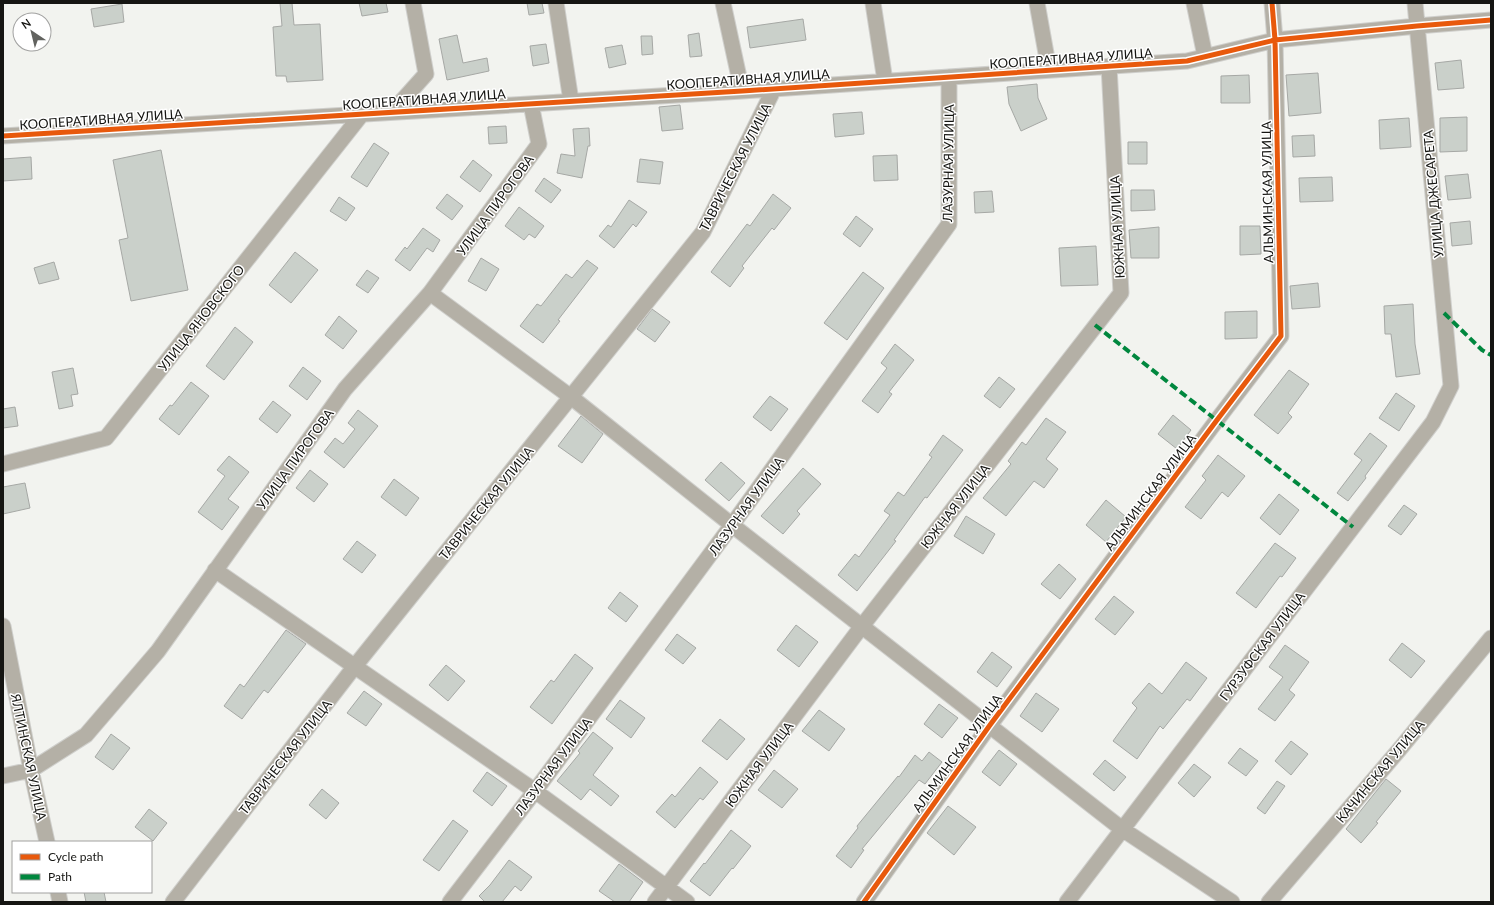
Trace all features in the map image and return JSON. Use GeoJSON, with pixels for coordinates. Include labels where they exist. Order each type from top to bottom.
{"type":"FeatureCollection","features":[{"type":"Feature","properties":{"kind":"street"},"geometry":{"type":"LineString","coordinates":[[392,112],[426,74],[413,3]]}},
{"type":"Feature","properties":{"kind":"street"},"geometry":{"type":"LineString","coordinates":[[556,3],[570,101]]}},
{"type":"Feature","properties":{"kind":"street"},"geometry":{"type":"LineString","coordinates":[[724,3],[742,91]]}},
{"type":"Feature","properties":{"kind":"street"},"geometry":{"type":"LineString","coordinates":[[873,3],[885,81]]}},
{"type":"Feature","properties":{"kind":"street"},"geometry":{"type":"LineString","coordinates":[[1037,3],[1049,70]]}},
{"type":"Feature","properties":{"kind":"street"},"geometry":{"type":"LineString","coordinates":[[1194,3],[1205,56]]}},
{"type":"Feature","properties":{"kind":"street","name":"АЛЬМИНСКАЯ УЛИЦА"},"geometry":{"type":"LineString","coordinates":[[864,902],[990,725],[1212,426],[1281,336],[1275,40],[1272,3]]}},
{"type":"Feature","properties":{"kind":"street","name":"УЛИЦА ДЖЕСАРЕТА"},"geometry":{"type":"LineString","coordinates":[[1415,3],[1451,386]]}},
{"type":"Feature","properties":{"kind":"street","name":"КООПЕРАТИВНАЯ УЛИЦА"},"geometry":{"type":"LineString","coordinates":[[3,136],[774,89],[1187,61],[1275,40],[1491,20]]}},
{"type":"Feature","properties":{"kind":"street","name":"ЮЖНАЯ УЛИЦА"},"geometry":{"type":"LineString","coordinates":[[655,902],[862,626],[1121,293],[1109,66]]}},
{"type":"Feature","properties":{"kind":"street","name":"ЛАЗУРНАЯ УЛИЦА"},"geometry":{"type":"LineString","coordinates":[[450,902],[535,791],[732,526],[949,224],[949,77]]}},
{"type":"Feature","properties":{"kind":"street","name":"ТАВРИЧЕСКАЯ УЛИЦА"},"geometry":{"type":"LineString","coordinates":[[173,902],[355,666],[703,232],[774,89]]}},
{"type":"Feature","properties":{"kind":"street","name":"УЛИЦА ПИРОГОВА"},"geometry":{"type":"LineString","coordinates":[[3,776],[31,770],[86,735],[158,651],[345,389],[430,293],[539,144],[531,104]]}},
{"type":"Feature","properties":{"kind":"street","name":"УЛИЦА ЯНОВСКОГО"},"geometry":{"type":"LineString","coordinates":[[3,464],[106,438],[362,114]]}},
{"type":"Feature","properties":{"kind":"street"},"geometry":{"type":"LineString","coordinates":[[430,293],[571,398],[732,526],[1122,829],[1232,902]]}},
{"type":"Feature","properties":{"kind":"street","name":"ГУРЗУФСКАЯ УЛИЦА"},"geometry":{"type":"LineString","coordinates":[[1067,902],[1433,422],[1451,386]]}},
{"type":"Feature","properties":{"kind":"street"},"geometry":{"type":"LineString","coordinates":[[215,570],[535,791],[687,902]]}},
{"type":"Feature","properties":{"kind":"street","name":"ЯЛТИНСКАЯ УЛИЦА"},"geometry":{"type":"LineString","coordinates":[[3,626],[31,770],[47,841]]}},
{"type":"Feature","properties":{"kind":"street","name":"КАЧИНСКАЯ УЛИЦА"},"geometry":{"type":"LineString","coordinates":[[1268,902],[1399,750],[1491,638]]}},
{"type":"Feature","properties":{"kind":"building"},"geometry":{"type":"Polygon","coordinates":[[[280,3],[292,3],[294,25],[320,24],[323,80],[287,82],[286,76],[276,76],[273,27],[282,26],[280,3]]]}},
{"type":"Feature","properties":{"kind":"building"},"geometry":{"type":"Polygon","coordinates":[[[359,3],[386,3],[388,12],[362,16],[359,3]]]}},
{"type":"Feature","properties":{"kind":"building"},"geometry":{"type":"Polygon","coordinates":[[[527,3],[542,3],[544,13],[529,15],[527,3]]]}},
{"type":"Feature","properties":{"kind":"building"},"geometry":{"type":"Polygon","coordinates":[[[122,4],[124,22],[94,27],[91,9],[122,4]]]}},
{"type":"Feature","properties":{"kind":"building"},"geometry":{"type":"Polygon","coordinates":[[[803,19],[806,40],[750,48],[747,27],[803,19]]]}},
{"type":"Feature","properties":{"kind":"building"},"geometry":{"type":"Polygon","coordinates":[[[699,33],[702,56],[690,57],[688,35],[699,33]]]}},
{"type":"Feature","properties":{"kind":"building"},"geometry":{"type":"Polygon","coordinates":[[[457,35],[463,63],[487,58],[489,71],[447,80],[439,39],[457,35]]]}},
{"type":"Feature","properties":{"kind":"building"},"geometry":{"type":"Polygon","coordinates":[[[641,36],[652,36],[653,54],[642,55],[641,36]]]}},
{"type":"Feature","properties":{"kind":"building"},"geometry":{"type":"Polygon","coordinates":[[[546,44],[549,63],[533,66],[530,46],[546,44]]]}},
{"type":"Feature","properties":{"kind":"building"},"geometry":{"type":"Polygon","coordinates":[[[622,45],[626,64],[609,68],[605,48],[622,45]]]}},
{"type":"Feature","properties":{"kind":"building"},"geometry":{"type":"Polygon","coordinates":[[[1461,60],[1464,88],[1438,90],[1435,63],[1461,60]]]}},
{"type":"Feature","properties":{"kind":"building"},"geometry":{"type":"Polygon","coordinates":[[[1318,73],[1321,113],[1289,116],[1286,75],[1318,73]]]}},
{"type":"Feature","properties":{"kind":"building"},"geometry":{"type":"Polygon","coordinates":[[[1249,75],[1250,103],[1221,103],[1221,76],[1249,75]]]}},
{"type":"Feature","properties":{"kind":"building"},"geometry":{"type":"Polygon","coordinates":[[[1037,84],[1038,98],[1047,119],[1021,131],[1009,104],[1007,87],[1037,84]]]}},
{"type":"Feature","properties":{"kind":"building"},"geometry":{"type":"Polygon","coordinates":[[[680,105],[683,129],[662,131],[659,107],[680,105]]]}},
{"type":"Feature","properties":{"kind":"building"},"geometry":{"type":"Polygon","coordinates":[[[862,112],[864,134],[835,137],[833,114],[862,112]]]}},
{"type":"Feature","properties":{"kind":"building"},"geometry":{"type":"Polygon","coordinates":[[[1467,117],[1467,151],[1440,152],[1440,118],[1467,117]]]}},
{"type":"Feature","properties":{"kind":"building"},"geometry":{"type":"Polygon","coordinates":[[[1409,118],[1411,147],[1380,149],[1379,120],[1409,118]]]}},
{"type":"Feature","properties":{"kind":"building"},"geometry":{"type":"Polygon","coordinates":[[[506,126],[507,143],[489,144],[488,127],[506,126]]]}},
{"type":"Feature","properties":{"kind":"building"},"geometry":{"type":"Polygon","coordinates":[[[589,128],[590,146],[588,146],[582,178],[557,173],[561,154],[575,156],[573,129],[589,128]]]}},
{"type":"Feature","properties":{"kind":"building"},"geometry":{"type":"Polygon","coordinates":[[[1314,135],[1315,156],[1293,157],[1292,136],[1314,135]]]}},
{"type":"Feature","properties":{"kind":"building"},"geometry":{"type":"Polygon","coordinates":[[[1128,142],[1147,142],[1147,164],[1128,164],[1128,142]]]}},
{"type":"Feature","properties":{"kind":"building"},"geometry":{"type":"Polygon","coordinates":[[[374,143],[389,153],[367,187],[351,177],[374,143]]]}},
{"type":"Feature","properties":{"kind":"building"},"geometry":{"type":"Polygon","coordinates":[[[161,150],[188,290],[131,301],[119,240],[128,238],[113,160],[161,150]]]}},
{"type":"Feature","properties":{"kind":"building"},"geometry":{"type":"Polygon","coordinates":[[[897,155],[898,180],[874,181],[873,156],[897,155]]]}},
{"type":"Feature","properties":{"kind":"building"},"geometry":{"type":"Polygon","coordinates":[[[31,157],[32,179],[3,181],[3,159],[31,157]]]}},
{"type":"Feature","properties":{"kind":"building"},"geometry":{"type":"Polygon","coordinates":[[[640,159],[663,162],[660,184],[637,182],[640,159]]]}},
{"type":"Feature","properties":{"kind":"building"},"geometry":{"type":"Polygon","coordinates":[[[473,160],[492,175],[480,192],[460,177],[473,160]]]}},
{"type":"Feature","properties":{"kind":"building"},"geometry":{"type":"Polygon","coordinates":[[[1468,174],[1471,198],[1448,200],[1445,176],[1468,174]]]}},
{"type":"Feature","properties":{"kind":"building"},"geometry":{"type":"Polygon","coordinates":[[[1332,177],[1333,201],[1300,202],[1299,178],[1332,177]]]}},
{"type":"Feature","properties":{"kind":"building"},"geometry":{"type":"Polygon","coordinates":[[[544,178],[561,190],[551,203],[535,191],[544,178]]]}},
{"type":"Feature","properties":{"kind":"building"},"geometry":{"type":"Polygon","coordinates":[[[1131,190],[1154,190],[1155,210],[1131,211],[1131,190]]]}},
{"type":"Feature","properties":{"kind":"building"},"geometry":{"type":"Polygon","coordinates":[[[992,191],[994,212],[975,213],[974,192],[992,191]]]}},
{"type":"Feature","properties":{"kind":"building"},"geometry":{"type":"Polygon","coordinates":[[[447,194],[463,206],[452,220],[436,208],[447,194]]]}},
{"type":"Feature","properties":{"kind":"building"},"geometry":{"type":"Polygon","coordinates":[[[773,194],[791,208],[774,230],[772,228],[742,266],[744,268],[730,287],[711,272],[747,224],[750,226],[773,194]]]}},
{"type":"Feature","properties":{"kind":"building"},"geometry":{"type":"Polygon","coordinates":[[[339,197],[355,208],[346,221],[330,211],[339,197]]]}},
{"type":"Feature","properties":{"kind":"building"},"geometry":{"type":"Polygon","coordinates":[[[629,200],[647,212],[636,227],[633,224],[614,248],[599,236],[608,225],[611,227],[629,200]]]}},
{"type":"Feature","properties":{"kind":"building"},"geometry":{"type":"Polygon","coordinates":[[[519,207],[544,226],[535,238],[529,234],[524,240],[505,226],[519,207]]]}},
{"type":"Feature","properties":{"kind":"building"},"geometry":{"type":"Polygon","coordinates":[[[856,216],[873,229],[860,247],[843,234],[856,216]]]}},
{"type":"Feature","properties":{"kind":"building"},"geometry":{"type":"Polygon","coordinates":[[[1470,221],[1472,244],[1452,246],[1450,223],[1470,221]]]}},
{"type":"Feature","properties":{"kind":"building"},"geometry":{"type":"Polygon","coordinates":[[[1240,226],[1260,226],[1261,254],[1240,255],[1240,226]]]}},
{"type":"Feature","properties":{"kind":"building"},"geometry":{"type":"Polygon","coordinates":[[[1159,227],[1159,258],[1131,258],[1129,230],[1159,227]]]}},
{"type":"Feature","properties":{"kind":"building"},"geometry":{"type":"Polygon","coordinates":[[[423,228],[440,240],[433,252],[427,248],[410,271],[395,260],[405,247],[407,249],[423,228]]]}},
{"type":"Feature","properties":{"kind":"building"},"geometry":{"type":"Polygon","coordinates":[[[1096,246],[1098,285],[1061,286],[1059,248],[1096,246]]]}},
{"type":"Feature","properties":{"kind":"building"},"geometry":{"type":"Polygon","coordinates":[[[295,252],[318,270],[291,303],[269,285],[295,252]]]}},
{"type":"Feature","properties":{"kind":"building"},"geometry":{"type":"Polygon","coordinates":[[[481,258],[499,269],[486,291],[468,281],[481,258]]]}},
{"type":"Feature","properties":{"kind":"building"},"geometry":{"type":"Polygon","coordinates":[[[587,260],[598,268],[558,320],[560,321],[543,343],[520,326],[537,304],[541,306],[566,274],[572,278],[587,260]]]}},
{"type":"Feature","properties":{"kind":"building"},"geometry":{"type":"Polygon","coordinates":[[[54,262],[59,279],[39,284],[34,268],[54,262]]]}},
{"type":"Feature","properties":{"kind":"building"},"geometry":{"type":"Polygon","coordinates":[[[367,270],[379,278],[368,293],[356,285],[367,270]]]}},
{"type":"Feature","properties":{"kind":"building"},"geometry":{"type":"Polygon","coordinates":[[[863,272],[884,288],[847,340],[824,323],[863,272]]]}},
{"type":"Feature","properties":{"kind":"building"},"geometry":{"type":"Polygon","coordinates":[[[1318,283],[1320,307],[1292,309],[1290,286],[1318,283]]]}},
{"type":"Feature","properties":{"kind":"building"},"geometry":{"type":"Polygon","coordinates":[[[1413,304],[1415,344],[1420,374],[1396,377],[1391,334],[1385,334],[1384,306],[1413,304]]]}},
{"type":"Feature","properties":{"kind":"building"},"geometry":{"type":"Polygon","coordinates":[[[652,309],[670,322],[655,342],[637,329],[652,309]]]}},
{"type":"Feature","properties":{"kind":"building"},"geometry":{"type":"Polygon","coordinates":[[[1257,311],[1257,338],[1225,339],[1225,312],[1257,311]]]}},
{"type":"Feature","properties":{"kind":"building"},"geometry":{"type":"Polygon","coordinates":[[[339,316],[357,331],[343,349],[325,335],[339,316]]]}},
{"type":"Feature","properties":{"kind":"building"},"geometry":{"type":"Polygon","coordinates":[[[235,327],[253,342],[224,380],[206,366],[235,327]]]}},
{"type":"Feature","properties":{"kind":"building"},"geometry":{"type":"Polygon","coordinates":[[[895,344],[914,360],[889,392],[892,394],[878,413],[862,401],[887,368],[881,363],[895,344]]]}},
{"type":"Feature","properties":{"kind":"building"},"geometry":{"type":"Polygon","coordinates":[[[303,367],[321,381],[307,400],[289,386],[303,367]]]}},
{"type":"Feature","properties":{"kind":"building"},"geometry":{"type":"Polygon","coordinates":[[[73,368],[78,394],[71,395],[73,406],[59,409],[52,372],[73,368]]]}},
{"type":"Feature","properties":{"kind":"building"},"geometry":{"type":"Polygon","coordinates":[[[1289,370],[1309,384],[1288,413],[1292,417],[1278,434],[1254,415],[1289,370]]]}},
{"type":"Feature","properties":{"kind":"building"},"geometry":{"type":"Polygon","coordinates":[[[999,377],[1015,389],[1000,408],[984,396],[999,377]]]}},
{"type":"Feature","properties":{"kind":"building"},"geometry":{"type":"Polygon","coordinates":[[[191,382],[209,396],[179,435],[159,419],[170,405],[172,406],[191,382]]]}},
{"type":"Feature","properties":{"kind":"building"},"geometry":{"type":"Polygon","coordinates":[[[1396,393],[1415,406],[1399,431],[1379,418],[1396,393]]]}},
{"type":"Feature","properties":{"kind":"building"},"geometry":{"type":"Polygon","coordinates":[[[770,396],[788,409],[771,431],[753,417],[770,396]]]}},
{"type":"Feature","properties":{"kind":"building"},"geometry":{"type":"Polygon","coordinates":[[[273,401],[291,415],[277,433],[259,419],[273,401]]]}},
{"type":"Feature","properties":{"kind":"building"},"geometry":{"type":"Polygon","coordinates":[[[15,407],[18,426],[3,428],[3,409],[15,407]]]}},
{"type":"Feature","properties":{"kind":"building"},"geometry":{"type":"Polygon","coordinates":[[[358,410],[378,426],[344,468],[324,452],[335,438],[343,444],[355,429],[348,423],[358,410]]]}},
{"type":"Feature","properties":{"kind":"building"},"geometry":{"type":"Polygon","coordinates":[[[1173,415],[1191,430],[1177,449],[1158,434],[1173,415]]]}},
{"type":"Feature","properties":{"kind":"building"},"geometry":{"type":"Polygon","coordinates":[[[581,416],[603,434],[582,463],[558,446],[581,416]]]}},
{"type":"Feature","properties":{"kind":"building"},"geometry":{"type":"Polygon","coordinates":[[[1046,418],[1066,432],[1046,459],[1058,469],[1044,488],[1034,481],[1006,516],[983,498],[1011,464],[1008,461],[1022,442],[1026,445],[1046,418]]]}},
{"type":"Feature","properties":{"kind":"building"},"geometry":{"type":"Polygon","coordinates":[[[1370,433],[1387,446],[1365,476],[1366,478],[1348,501],[1337,493],[1362,460],[1354,454],[1370,433]]]}},
{"type":"Feature","properties":{"kind":"building"},"geometry":{"type":"Polygon","coordinates":[[[943,435],[963,450],[927,498],[925,497],[894,540],[896,541],[857,591],[838,575],[855,554],[859,557],[890,515],[884,511],[898,492],[904,496],[932,457],[929,455],[943,435]]]}},
{"type":"Feature","properties":{"kind":"building"},"geometry":{"type":"Polygon","coordinates":[[[1218,455],[1245,476],[1228,497],[1222,492],[1201,519],[1185,507],[1206,480],[1202,476],[1218,455]]]}},
{"type":"Feature","properties":{"kind":"building"},"geometry":{"type":"Polygon","coordinates":[[[229,456],[249,472],[228,499],[239,507],[222,530],[198,512],[225,476],[217,470],[229,456]]]}},
{"type":"Feature","properties":{"kind":"building"},"geometry":{"type":"Polygon","coordinates":[[[721,462],[745,483],[729,501],[705,480],[721,462]]]}},
{"type":"Feature","properties":{"kind":"building"},"geometry":{"type":"Polygon","coordinates":[[[803,468],[821,484],[797,511],[800,514],[783,534],[761,516],[803,468]]]}},
{"type":"Feature","properties":{"kind":"building"},"geometry":{"type":"Polygon","coordinates":[[[310,470],[328,484],[314,502],[296,488],[310,470]]]}},
{"type":"Feature","properties":{"kind":"building"},"geometry":{"type":"Polygon","coordinates":[[[394,479],[419,498],[406,516],[381,497],[394,479]]]}},
{"type":"Feature","properties":{"kind":"building"},"geometry":{"type":"Polygon","coordinates":[[[25,483],[30,508],[3,514],[3,487],[25,483]]]}},
{"type":"Feature","properties":{"kind":"building"},"geometry":{"type":"Polygon","coordinates":[[[1279,494],[1299,510],[1280,535],[1260,518],[1279,494]]]}},
{"type":"Feature","properties":{"kind":"building"},"geometry":{"type":"Polygon","coordinates":[[[1106,500],[1126,517],[1106,542],[1086,525],[1106,500]]]}},
{"type":"Feature","properties":{"kind":"building"},"geometry":{"type":"Polygon","coordinates":[[[1404,505],[1417,514],[1401,535],[1388,526],[1404,505]]]}},
{"type":"Feature","properties":{"kind":"building"},"geometry":{"type":"Polygon","coordinates":[[[966,516],[995,534],[983,554],[954,536],[966,516]]]}},
{"type":"Feature","properties":{"kind":"building"},"geometry":{"type":"Polygon","coordinates":[[[357,541],[376,555],[362,573],[343,559],[357,541]]]}},
{"type":"Feature","properties":{"kind":"building"},"geometry":{"type":"Polygon","coordinates":[[[1275,543],[1296,558],[1282,577],[1280,576],[1256,608],[1236,593],[1275,543]]]}},
{"type":"Feature","properties":{"kind":"building"},"geometry":{"type":"Polygon","coordinates":[[[1059,564],[1076,579],[1060,599],[1041,584],[1059,564]]]}},
{"type":"Feature","properties":{"kind":"building"},"geometry":{"type":"Polygon","coordinates":[[[620,592],[638,606],[626,622],[608,608],[620,592]]]}},
{"type":"Feature","properties":{"kind":"building"},"geometry":{"type":"Polygon","coordinates":[[[1114,596],[1134,612],[1115,635],[1095,619],[1114,596]]]}},
{"type":"Feature","properties":{"kind":"building"},"geometry":{"type":"Polygon","coordinates":[[[796,625],[818,642],[799,667],[777,650],[796,625]]]}},
{"type":"Feature","properties":{"kind":"building"},"geometry":{"type":"Polygon","coordinates":[[[286,630],[306,644],[268,693],[264,690],[242,719],[224,706],[240,684],[244,687],[286,630]]]}},
{"type":"Feature","properties":{"kind":"building"},"geometry":{"type":"Polygon","coordinates":[[[677,634],[696,648],[683,664],[665,650],[677,634]]]}},
{"type":"Feature","properties":{"kind":"building"},"geometry":{"type":"Polygon","coordinates":[[[1402,643],[1425,661],[1411,678],[1389,660],[1402,643]]]}},
{"type":"Feature","properties":{"kind":"building"},"geometry":{"type":"Polygon","coordinates":[[[1285,645],[1309,662],[1289,690],[1295,695],[1275,721],[1258,709],[1283,677],[1269,667],[1285,645]]]}},
{"type":"Feature","properties":{"kind":"building"},"geometry":{"type":"Polygon","coordinates":[[[992,652],[1012,667],[997,687],[977,672],[992,652]]]}},
{"type":"Feature","properties":{"kind":"building"},"geometry":{"type":"Polygon","coordinates":[[[575,654],[593,668],[552,724],[530,707],[551,680],[554,682],[575,654]]]}},
{"type":"Feature","properties":{"kind":"building"},"geometry":{"type":"Polygon","coordinates":[[[1186,662],[1207,678],[1190,701],[1187,699],[1163,729],[1160,726],[1137,759],[1113,741],[1137,708],[1132,703],[1149,683],[1162,694],[1186,662]]]}},
{"type":"Feature","properties":{"kind":"building"},"geometry":{"type":"Polygon","coordinates":[[[446,665],[465,681],[448,701],[429,685],[446,665]]]}},
{"type":"Feature","properties":{"kind":"building"},"geometry":{"type":"Polygon","coordinates":[[[364,691],[382,704],[366,726],[347,713],[364,691]]]}},
{"type":"Feature","properties":{"kind":"building"},"geometry":{"type":"Polygon","coordinates":[[[1036,693],[1059,709],[1042,732],[1020,716],[1036,693]]]}},
{"type":"Feature","properties":{"kind":"building"},"geometry":{"type":"Polygon","coordinates":[[[620,700],[645,718],[631,738],[606,719],[620,700]]]}},
{"type":"Feature","properties":{"kind":"building"},"geometry":{"type":"Polygon","coordinates":[[[939,704],[958,718],[942,738],[924,724],[939,704]]]}},
{"type":"Feature","properties":{"kind":"building"},"geometry":{"type":"Polygon","coordinates":[[[819,710],[845,729],[829,751],[802,731],[819,710]]]}},
{"type":"Feature","properties":{"kind":"building"},"geometry":{"type":"Polygon","coordinates":[[[720,719],[745,739],[727,760],[702,741],[720,719]]]}},
{"type":"Feature","properties":{"kind":"building"},"geometry":{"type":"Polygon","coordinates":[[[593,732],[613,748],[593,775],[619,796],[611,806],[590,789],[581,800],[557,781],[580,753],[578,751],[593,732]]]}},
{"type":"Feature","properties":{"kind":"building"},"geometry":{"type":"Polygon","coordinates":[[[111,734],[130,748],[113,770],[95,757],[111,734]]]}},
{"type":"Feature","properties":{"kind":"building"},"geometry":{"type":"Polygon","coordinates":[[[1291,741],[1308,754],[1291,775],[1275,761],[1291,741]]]}},
{"type":"Feature","properties":{"kind":"building"},"geometry":{"type":"Polygon","coordinates":[[[1240,748],[1258,761],[1246,776],[1228,763],[1240,748]]]}},
{"type":"Feature","properties":{"kind":"building"},"geometry":{"type":"Polygon","coordinates":[[[999,750],[1017,764],[1000,786],[982,772],[999,750]]]}},
{"type":"Feature","properties":{"kind":"building"},"geometry":{"type":"Polygon","coordinates":[[[929,752],[942,762],[925,784],[919,780],[862,849],[864,850],[851,868],[836,856],[858,828],[857,826],[898,776],[899,777],[915,755],[922,761],[929,752]]]}},
{"type":"Feature","properties":{"kind":"building"},"geometry":{"type":"Polygon","coordinates":[[[1105,760],[1126,777],[1114,791],[1093,774],[1105,760]]]}},
{"type":"Feature","properties":{"kind":"building"},"geometry":{"type":"Polygon","coordinates":[[[1194,764],[1211,777],[1194,797],[1178,783],[1194,764]]]}},
{"type":"Feature","properties":{"kind":"building"},"geometry":{"type":"Polygon","coordinates":[[[700,767],[718,782],[703,800],[700,798],[675,828],[656,812],[672,794],[675,797],[700,767]]]}},
{"type":"Feature","properties":{"kind":"building"},"geometry":{"type":"Polygon","coordinates":[[[774,770],[798,789],[782,808],[758,790],[774,770]]]}},
{"type":"Feature","properties":{"kind":"building"},"geometry":{"type":"Polygon","coordinates":[[[487,772],[507,786],[492,806],[473,791],[487,772]]]}},
{"type":"Feature","properties":{"kind":"building"},"geometry":{"type":"Polygon","coordinates":[[[1386,779],[1401,791],[1376,822],[1378,823],[1361,843],[1346,829],[1386,779]]]}},
{"type":"Feature","properties":{"kind":"building"},"geometry":{"type":"Polygon","coordinates":[[[1277,781],[1285,786],[1265,814],[1257,808],[1277,781]]]}},
{"type":"Feature","properties":{"kind":"building"},"geometry":{"type":"Polygon","coordinates":[[[322,789],[339,803],[326,819],[309,805],[322,789]]]}},
{"type":"Feature","properties":{"kind":"building"},"geometry":{"type":"Polygon","coordinates":[[[948,806],[976,827],[954,855],[927,833],[948,806]]]}},
{"type":"Feature","properties":{"kind":"building"},"geometry":{"type":"Polygon","coordinates":[[[149,809],[167,823],[153,841],[135,827],[149,809]]]}},
{"type":"Feature","properties":{"kind":"building"},"geometry":{"type":"Polygon","coordinates":[[[453,820],[468,831],[439,871],[423,860],[453,820]]]}},
{"type":"Feature","properties":{"kind":"building"},"geometry":{"type":"Polygon","coordinates":[[[731,830],[751,846],[710,896],[690,881],[731,830]]]}},
{"type":"Feature","properties":{"kind":"building"},"geometry":{"type":"Polygon","coordinates":[[[509,860],[532,877],[521,891],[515,886],[502,902],[485,902],[479,896],[490,885],[509,860]]]}},
{"type":"Feature","properties":{"kind":"building"},"geometry":{"type":"Polygon","coordinates":[[[619,864],[643,882],[629,902],[615,902],[599,891],[619,864]]]}},
{"type":"Feature","properties":{"kind":"building"},"geometry":{"type":"Polygon","coordinates":[[[84,893],[104,893],[106,902],[86,902],[84,893]]]}},
{"type":"Feature","properties":{"kind":"marked path"},"geometry":{"type":"LineString","coordinates":[[1444,313],[1482,350],[1491,355]]}},
{"type":"Feature","properties":{"kind":"marked path"},"geometry":{"type":"LineString","coordinates":[[1095,325],[1353,527]]}},
{"type":"Feature","properties":{"kind":"cycle path"},"geometry":{"type":"LineString","coordinates":[[864,902],[990,725],[1281,336],[1275,40],[1272,3]]}},
{"type":"Feature","properties":{"kind":"cycle path"},"geometry":{"type":"LineString","coordinates":[[3,136],[742,91],[1187,61],[1275,40],[1491,20]]}}]}
